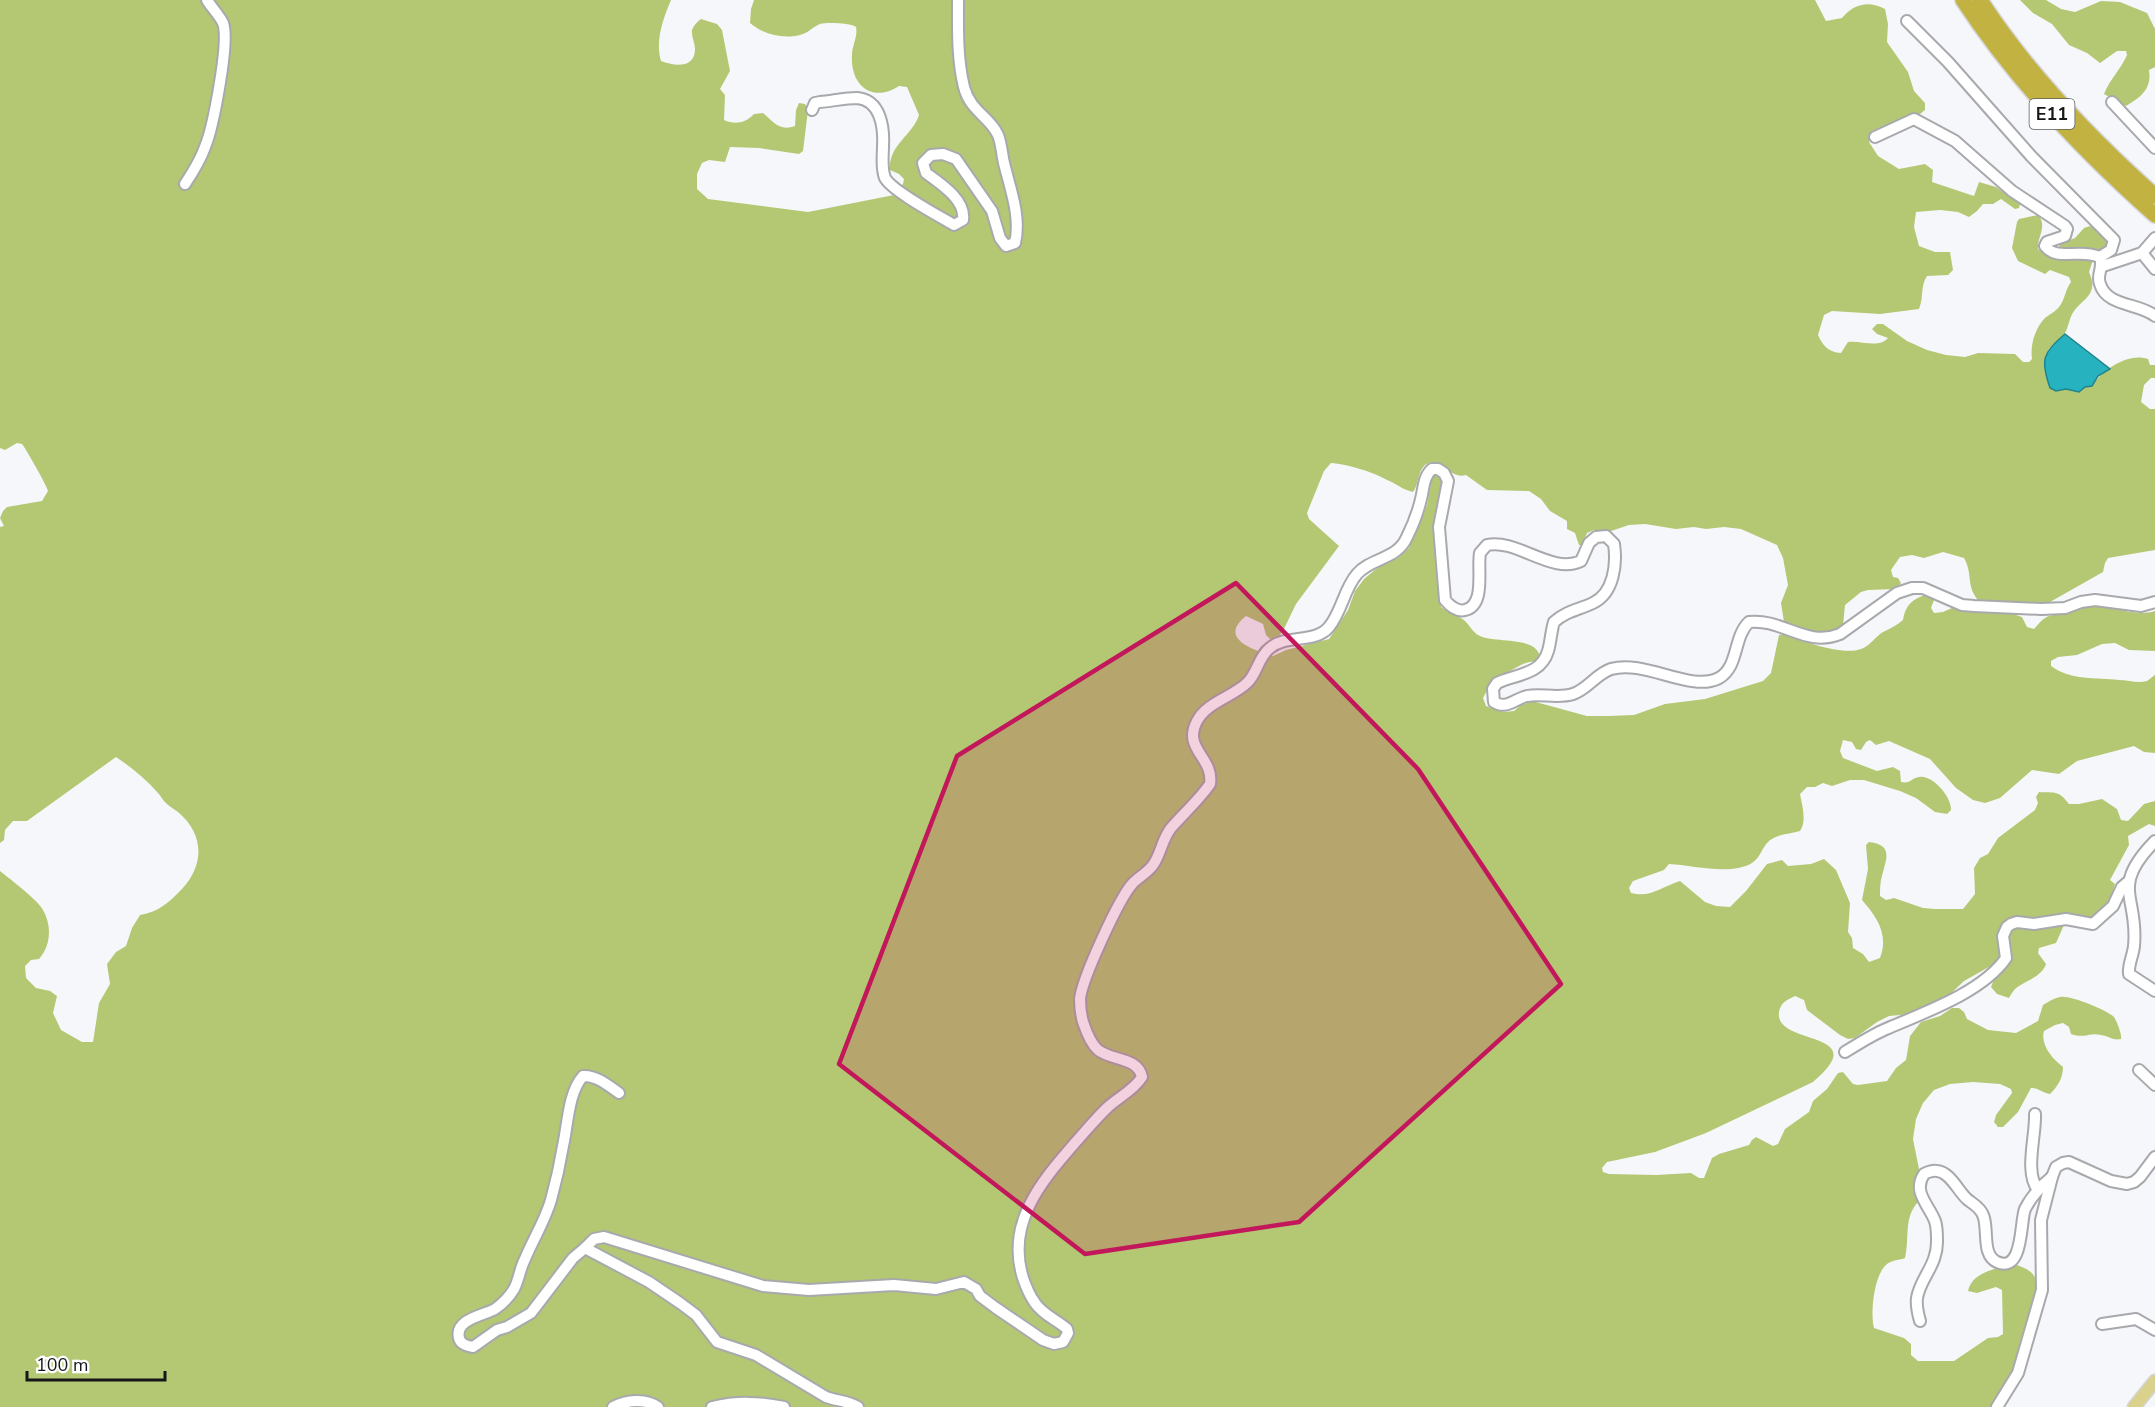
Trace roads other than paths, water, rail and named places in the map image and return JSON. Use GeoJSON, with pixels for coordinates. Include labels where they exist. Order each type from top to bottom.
{"type":"FeatureCollection","features":[{"type":"Feature","properties":{"kind":"highway","name":"E11"},"geometry":{"type":"LineString","coordinates":[[1964,0],[2018,73],[2068,132],[2109,174],[2155,215]]}},
{"type":"Feature","properties":{"kind":"highway","name":"E11"},"geometry":{"type":"LineString","coordinates":[[1980,0],[2034,71],[2076,121],[2155,196]]}},
{"type":"Feature","properties":{"kind":"main road"},"geometry":{"type":"LineString","coordinates":[[2134,1407],[2155,1381]]}},
{"type":"Feature","properties":{"kind":"street"},"geometry":{"type":"LineString","coordinates":[[184,184],[206,147],[214,118],[222,64],[224,32],[222,23],[207,0]]}},
{"type":"Feature","properties":{"kind":"street"},"geometry":{"type":"LineString","coordinates":[[812,110],[815,103],[820,102],[857,98],[865,100],[878,113],[884,128],[882,166],[886,180],[899,192],[954,225],[963,220],[964,213],[960,203],[939,182],[926,174],[923,163],[931,155],[943,154],[956,159],[992,211],[1000,238],[1006,246],[1015,243],[1018,234],[1014,199],[998,135],[990,123],[978,113],[964,87],[958,32],[958,0]]}},
{"type":"Feature","properties":{"kind":"street"},"geometry":{"type":"LineString","coordinates":[[1907,21],[1948,62],[2031,156],[2114,240],[2111,250],[2102,262],[2099,280],[2103,292],[2120,302],[2147,310],[2155,316]]}},
{"type":"Feature","properties":{"kind":"street"},"geometry":{"type":"LineString","coordinates":[[2112,102],[2155,148]]}},
{"type":"Feature","properties":{"kind":"street"},"geometry":{"type":"LineString","coordinates":[[1875,137],[1914,119],[1955,141],[2012,191],[2065,226],[2067,229],[2065,236],[2047,242],[2045,246],[2057,253],[2085,253],[2102,262],[2143,251],[2155,238]]}},
{"type":"Feature","properties":{"kind":"street"},"geometry":{"type":"LineString","coordinates":[[2143,251],[2155,269]]}},
{"type":"Feature","properties":{"kind":"street"},"geometry":{"type":"LineString","coordinates":[[619,1093],[588,1075],[579,1080],[571,1105],[551,1200],[539,1231],[524,1259],[512,1294],[496,1308],[461,1326],[459,1340],[467,1346],[473,1347],[497,1330],[531,1313],[573,1258],[594,1239],[604,1237],[763,1286],[809,1290],[894,1285],[936,1289],[964,1282],[976,1289],[980,1296],[996,1308],[1043,1340],[1054,1344],[1063,1342],[1068,1333],[1067,1329],[1034,1303],[1026,1286],[1018,1262],[1017,1243],[1026,1212],[1034,1195],[1056,1164],[1108,1107],[1142,1077],[1141,1069],[1136,1064],[1109,1057],[1096,1048],[1082,1018],[1080,1001],[1083,988],[1113,916],[1133,883],[1154,864],[1169,830],[1197,802],[1210,784],[1212,774],[1210,768],[1194,744],[1197,721],[1207,710],[1249,681],[1269,648],[1321,634],[1330,626],[1350,585],[1358,574],[1372,562],[1387,558],[1398,551],[1406,541],[1419,506],[1427,474],[1432,469],[1438,469],[1444,473],[1448,481],[1439,527],[1445,600],[1455,609],[1464,610],[1472,607],[1476,601],[1479,594],[1480,553],[1487,545],[1500,545],[1568,564],[1581,561],[1589,543],[1596,537],[1606,536],[1614,544],[1614,575],[1602,597],[1594,603],[1568,611],[1554,622],[1548,652],[1537,668],[1527,674],[1497,683],[1492,697],[1499,705],[1506,706],[1518,698],[1531,695],[1560,697],[1573,694],[1582,690],[1603,672],[1629,666],[1698,681],[1719,678],[1731,663],[1739,635],[1749,622],[1758,621],[1810,637],[1830,638],[1840,634],[1897,593],[1912,588],[1923,588],[1962,604],[1974,606],[2041,609],[2065,608],[2095,600],[2141,606],[2155,602]]}},
{"type":"Feature","properties":{"kind":"street"},"geometry":{"type":"LineString","coordinates":[[2155,841],[2133,869],[2128,882],[2134,946],[2128,974],[2155,991]]}},
{"type":"Feature","properties":{"kind":"street"},"geometry":{"type":"LineString","coordinates":[[1845,1052],[1884,1030],[1946,1004],[1980,982],[2006,958],[2003,936],[2011,924],[2017,922],[2034,924],[2066,919],[2093,924],[2113,906],[2122,887],[2128,882]]}},
{"type":"Feature","properties":{"kind":"street"},"geometry":{"type":"LineString","coordinates":[[2139,1070],[2155,1085]]}},
{"type":"Feature","properties":{"kind":"street"},"geometry":{"type":"LineString","coordinates":[[2035,1114],[2036,1128],[2031,1163],[2038,1190]]}},
{"type":"Feature","properties":{"kind":"street"},"geometry":{"type":"LineString","coordinates":[[1997,1407],[2018,1373],[2042,1290],[2041,1220],[2056,1167],[2069,1162],[2111,1181],[2127,1184],[2140,1177],[2155,1157]]}},
{"type":"Feature","properties":{"kind":"street"},"geometry":{"type":"LineString","coordinates":[[1920,1321],[1917,1298],[1938,1248],[1935,1222],[1919,1188],[1920,1179],[1924,1174],[1938,1171],[1944,1174],[1967,1199],[1979,1208],[1985,1221],[1989,1252],[1995,1262],[2003,1264],[2016,1255],[2020,1245],[2025,1209],[2038,1190],[2052,1177]]}},
{"type":"Feature","properties":{"kind":"street"},"geometry":{"type":"LineString","coordinates":[[585,1248],[649,1282],[680,1303],[696,1315],[717,1342],[756,1355],[826,1397],[858,1407]]}},
{"type":"Feature","properties":{"kind":"street"},"geometry":{"type":"LineString","coordinates":[[2102,1324],[2136,1319],[2155,1330]]}},
{"type":"Feature","properties":{"kind":"street"},"geometry":{"type":"LineString","coordinates":[[613,1407],[627,1402],[643,1401],[658,1407]]}},
{"type":"Feature","properties":{"kind":"street"},"geometry":{"type":"LineString","coordinates":[[712,1407],[747,1401],[784,1407]]}},
{"type":"Feature","properties":{"kind":"water"},"geometry":{"type":"Polygon","coordinates":[[[2065,334],[2110,369],[2098,376],[2092,386],[2085,387],[2079,392],[2066,389],[2056,391],[2050,388],[2045,370],[2048,352],[2065,334]]]}}]}
